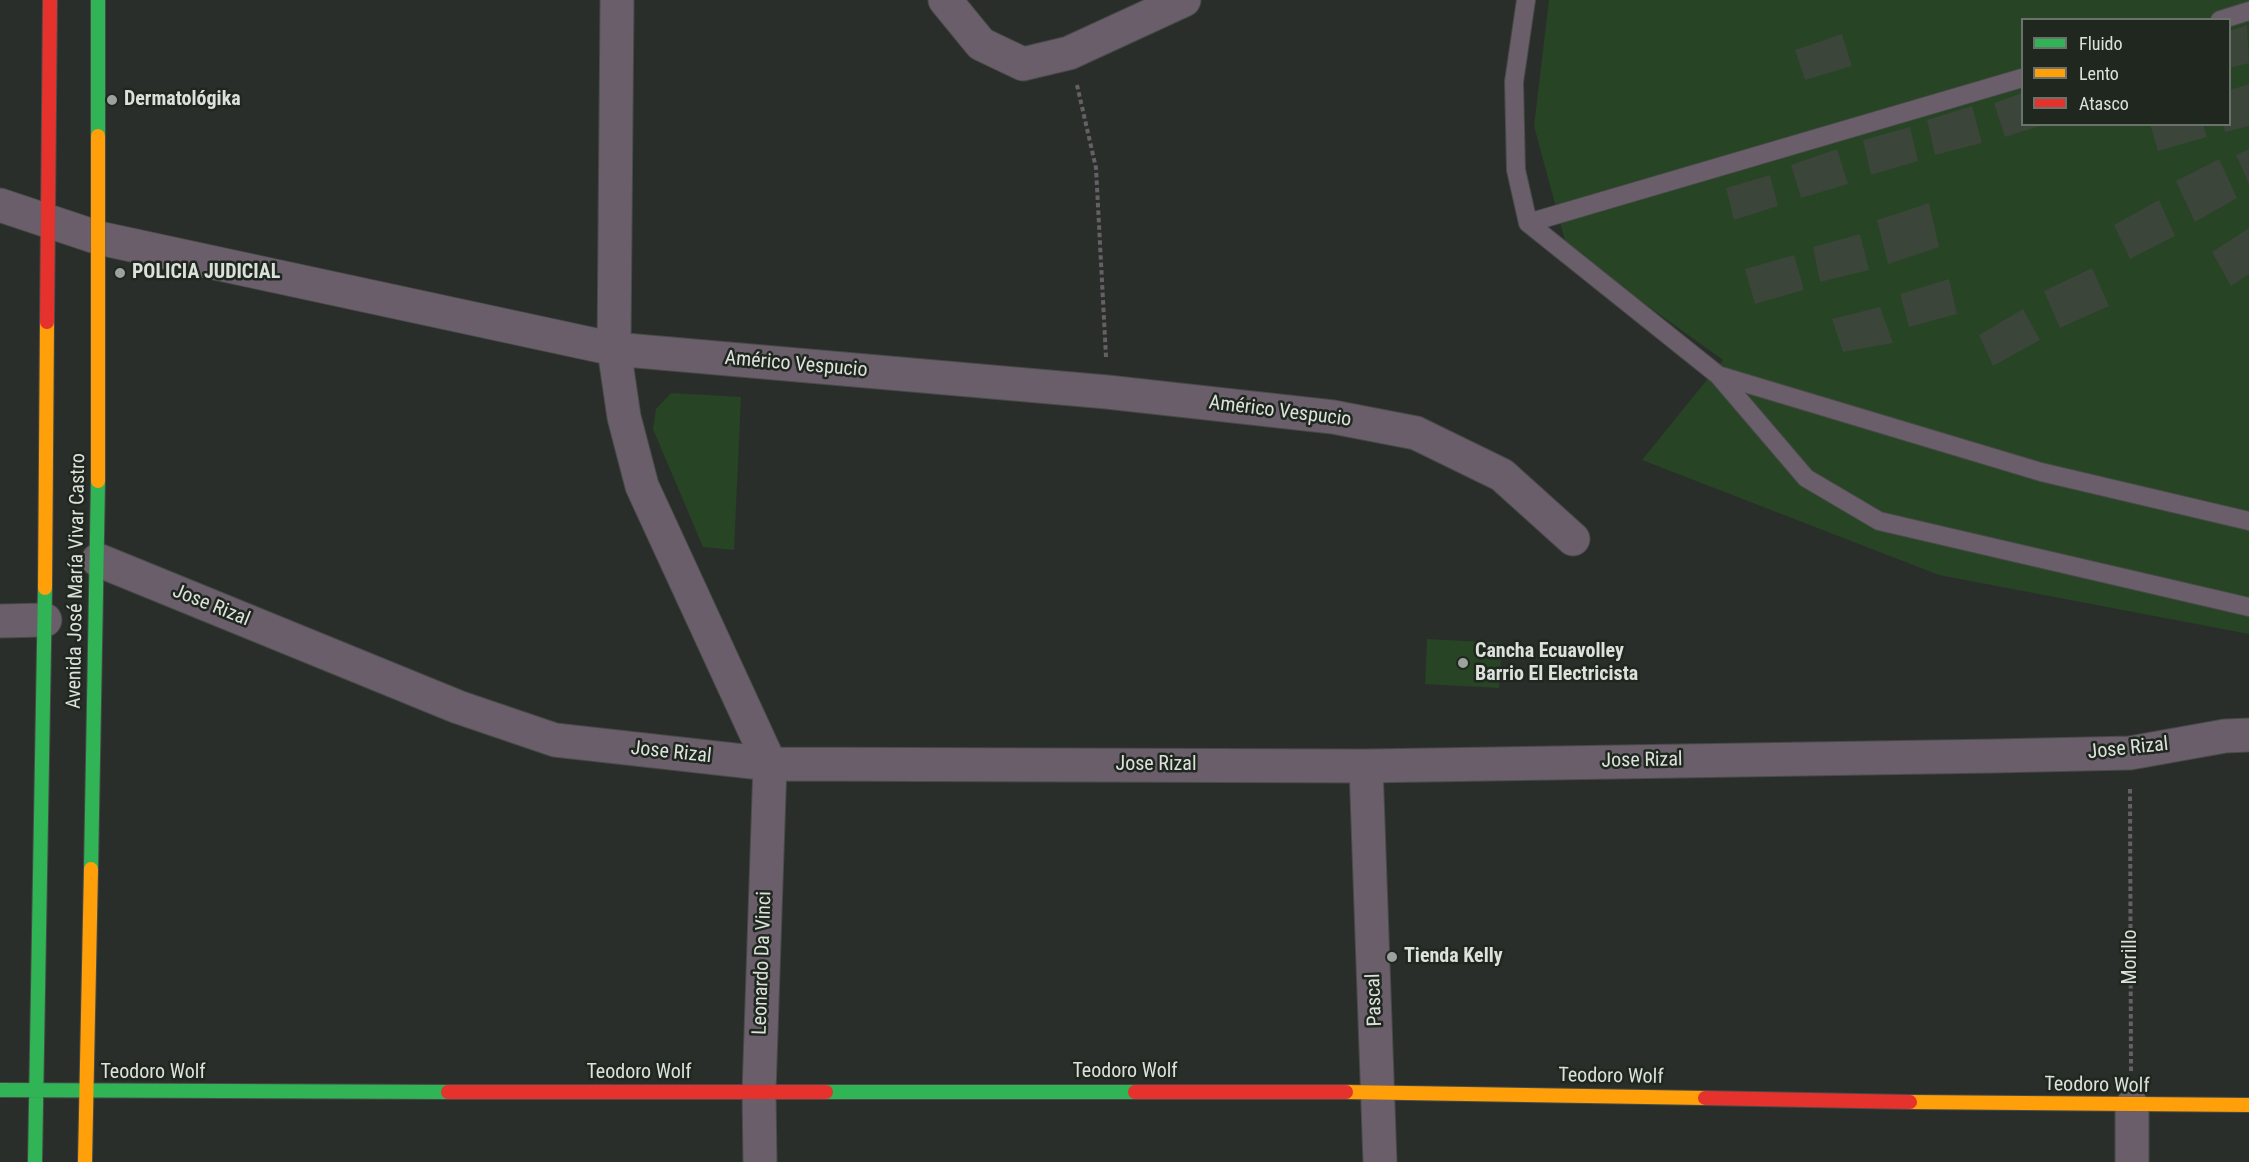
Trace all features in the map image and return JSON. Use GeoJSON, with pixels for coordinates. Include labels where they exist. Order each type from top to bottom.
{"type":"FeatureCollection","features":[{"type":"Feature","properties":{"kind":"street","name":"Avenida José María Vivar Castro"},"geometry":{"type":"LineString","coordinates":[[35,1162],[45,620],[50,0]]}},
{"type":"Feature","properties":{"kind":"street","name":"Avenida José María Vivar Castro"},"geometry":{"type":"LineString","coordinates":[[84,1162],[98,560],[98,0]]}},
{"type":"Feature","properties":{"kind":"street"},"geometry":{"type":"LineString","coordinates":[[617,0],[614,349],[624,417],[642,486],[770,764]]}},
{"type":"Feature","properties":{"kind":"street"},"geometry":{"type":"LineString","coordinates":[[945,0],[981,44],[1023,64],[1069,52],[1184,0]]}},
{"type":"Feature","properties":{"kind":"street","name":"Américo Vespucio"},"geometry":{"type":"LineString","coordinates":[[0,205],[99,238],[614,349],[1107,392],[1333,417],[1416,433],[1502,476],[1573,539]]}},
{"type":"Feature","properties":{"kind":"street","name":"Jose Rizal"},"geometry":{"type":"LineString","coordinates":[[98,560],[458,707],[555,740],[770,764],[1366,766],[2130,753],[2225,736],[2249,735]]}},
{"type":"Feature","properties":{"kind":"street"},"geometry":{"type":"LineString","coordinates":[[0,621],[45,620]]}},
{"type":"Feature","properties":{"kind":"street","name":"Leonardo Da Vinci"},"geometry":{"type":"LineString","coordinates":[[760,1162],[759,1092],[770,764]]}},
{"type":"Feature","properties":{"kind":"street","name":"Pascal"},"geometry":{"type":"LineString","coordinates":[[1366,766],[1380,1162]]}},
{"type":"Feature","properties":{"kind":"street","name":"Teodoro Wolf"},"geometry":{"type":"LineString","coordinates":[[0,1090],[85,1092],[1378,1092],[2132,1106],[2249,1105]]}},
{"type":"Feature","properties":{"kind":"street"},"geometry":{"type":"LineString","coordinates":[[2132,1106],[2132,1162]]}},
{"type":"Feature","properties":{"kind":"lane"},"geometry":{"type":"LineString","coordinates":[[1526,0],[1514,82],[1516,170],[1527,223],[1718,375],[1806,477],[1879,521],[2249,608]]}},
{"type":"Feature","properties":{"kind":"lane"},"geometry":{"type":"LineString","coordinates":[[2226,18],[2249,11]]}},
{"type":"Feature","properties":{"kind":"lane"},"geometry":{"type":"LineString","coordinates":[[1527,223],[2021,78]]}},
{"type":"Feature","properties":{"kind":"lane"},"geometry":{"type":"LineString","coordinates":[[1718,375],[2041,472],[2249,521]]}},
{"type":"Feature","properties":{"kind":"path"},"geometry":{"type":"LineString","coordinates":[[1069,52],[1096,168],[1107,392]]}},
{"type":"Feature","properties":{"kind":"path","name":"Morillo"},"geometry":{"type":"LineString","coordinates":[[2130,753],[2132,1106]]}},
{"type":"Feature","properties":{"kind":"green space"},"geometry":{"type":"Polygon","coordinates":[[[1549,0],[2249,0],[2249,634],[1939,575],[1642,460],[1723,360],[1567,248],[1534,126],[1549,0]]]}},
{"type":"Feature","properties":{"kind":"green space"},"geometry":{"type":"Polygon","coordinates":[[[671,393],[741,397],[734,550],[703,547],[653,429],[656,409],[671,393]]]}},
{"type":"Feature","properties":{"kind":"green space","name":"Cancha Ecuavolley Barrio El Electricista"},"geometry":{"type":"Polygon","coordinates":[[[1427,639],[1502,643],[1499,688],[1425,684],[1427,639]]]}},
{"type":"Feature","properties":{"kind":"building"},"geometry":{"type":"Polygon","coordinates":[[[2247,25],[2249,63],[2231,68],[2231,31],[2247,25]]]}},
{"type":"Feature","properties":{"kind":"building"},"geometry":{"type":"Polygon","coordinates":[[[1842,34],[1852,66],[1805,80],[1795,50],[1842,34]]]}},
{"type":"Feature","properties":{"kind":"building"},"geometry":{"type":"Polygon","coordinates":[[[2249,84],[2249,126],[2225,132],[2224,126],[2231,126],[2231,90],[2249,84]]]}},
{"type":"Feature","properties":{"kind":"building"},"geometry":{"type":"Polygon","coordinates":[[[2021,93],[2021,126],[2040,126],[2005,137],[1994,103],[2021,93]]]}},
{"type":"Feature","properties":{"kind":"building"},"geometry":{"type":"Polygon","coordinates":[[[1972,106],[1982,143],[1935,155],[1927,120],[1972,106]]]}},
{"type":"Feature","properties":{"kind":"building"},"geometry":{"type":"Polygon","coordinates":[[[2151,126],[2204,126],[2207,137],[2158,151],[2151,126]]]}},
{"type":"Feature","properties":{"kind":"building"},"geometry":{"type":"Polygon","coordinates":[[[1910,127],[1918,161],[1871,175],[1863,140],[1910,127]]]}},
{"type":"Feature","properties":{"kind":"building"},"geometry":{"type":"Polygon","coordinates":[[[1837,149],[1848,184],[1801,198],[1791,165],[1837,149]]]}},
{"type":"Feature","properties":{"kind":"building"},"geometry":{"type":"Polygon","coordinates":[[[2249,149],[2249,184],[2236,155],[2249,149]]]}},
{"type":"Feature","properties":{"kind":"building"},"geometry":{"type":"Polygon","coordinates":[[[2219,159],[2237,198],[2195,222],[2176,181],[2219,159]]]}},
{"type":"Feature","properties":{"kind":"building"},"geometry":{"type":"Polygon","coordinates":[[[1770,175],[1778,206],[1734,220],[1726,188],[1770,175]]]}},
{"type":"Feature","properties":{"kind":"building"},"geometry":{"type":"Polygon","coordinates":[[[2159,200],[2175,236],[2130,259],[2114,225],[2159,200]]]}},
{"type":"Feature","properties":{"kind":"building"},"geometry":{"type":"Polygon","coordinates":[[[1929,203],[1939,247],[1888,264],[1877,220],[1929,203]]]}},
{"type":"Feature","properties":{"kind":"building"},"geometry":{"type":"Polygon","coordinates":[[[2249,228],[2249,274],[2231,286],[2212,252],[2249,228]]]}},
{"type":"Feature","properties":{"kind":"building"},"geometry":{"type":"Polygon","coordinates":[[[1860,234],[1869,270],[1820,282],[1813,247],[1860,234]]]}},
{"type":"Feature","properties":{"kind":"building"},"geometry":{"type":"Polygon","coordinates":[[[1794,255],[1804,290],[1755,304],[1745,269],[1794,255]]]}},
{"type":"Feature","properties":{"kind":"building"},"geometry":{"type":"Polygon","coordinates":[[[2092,268],[2109,306],[2060,328],[2044,291],[2092,268]]]}},
{"type":"Feature","properties":{"kind":"building"},"geometry":{"type":"Polygon","coordinates":[[[1949,279],[1957,314],[1909,327],[1900,294],[1949,279]]]}},
{"type":"Feature","properties":{"kind":"building"},"geometry":{"type":"Polygon","coordinates":[[[1880,307],[1893,343],[1843,352],[1832,319],[1880,307]]]}},
{"type":"Feature","properties":{"kind":"building"},"geometry":{"type":"Polygon","coordinates":[[[2023,309],[2040,340],[1993,366],[1979,335],[2023,309]]]}},
{"type":"Feature","properties":{"kind":"traffic: fast"},"geometry":{"type":"LineString","coordinates":[[98,0],[98,136]]}},
{"type":"Feature","properties":{"kind":"traffic: fast"},"geometry":{"type":"LineString","coordinates":[[91,869],[98,481]]}},
{"type":"Feature","properties":{"kind":"traffic: fast"},"geometry":{"type":"LineString","coordinates":[[35,1162],[45,588]]}},
{"type":"Feature","properties":{"kind":"traffic: fast"},"geometry":{"type":"LineString","coordinates":[[0,1090],[448,1092]]}},
{"type":"Feature","properties":{"kind":"traffic: fast"},"geometry":{"type":"LineString","coordinates":[[826,1092],[1135,1092]]}},
{"type":"Feature","properties":{"kind":"traffic: slow"},"geometry":{"type":"LineString","coordinates":[[98,136],[98,481]]}},
{"type":"Feature","properties":{"kind":"traffic: slow"},"geometry":{"type":"LineString","coordinates":[[45,588],[47,322]]}},
{"type":"Feature","properties":{"kind":"traffic: slow"},"geometry":{"type":"LineString","coordinates":[[85,1162],[91,869]]}},
{"type":"Feature","properties":{"kind":"traffic: slow"},"geometry":{"type":"LineString","coordinates":[[1346,1092],[1705,1098]]}},
{"type":"Feature","properties":{"kind":"traffic: slow"},"geometry":{"type":"LineString","coordinates":[[1910,1102],[2249,1105]]}},
{"type":"Feature","properties":{"kind":"traffic: jam"},"geometry":{"type":"LineString","coordinates":[[47,322],[50,0]]}},
{"type":"Feature","properties":{"kind":"traffic: jam"},"geometry":{"type":"LineString","coordinates":[[448,1092],[826,1092]]}},
{"type":"Feature","properties":{"kind":"traffic: jam"},"geometry":{"type":"LineString","coordinates":[[1135,1092],[1346,1092]]}},
{"type":"Feature","properties":{"kind":"traffic: jam"},"geometry":{"type":"LineString","coordinates":[[1705,1098],[1910,1102]]}},
{"type":"Feature","properties":{"kind":"place","name":"Dermatológika"},"geometry":{"type":"Point","coordinates":[112,100]}},
{"type":"Feature","properties":{"kind":"place","name":"POLICIA JUDICIAL"},"geometry":{"type":"Point","coordinates":[120,273]}},
{"type":"Feature","properties":{"kind":"place","name":"Cancha Ecuavolley Barrio El Electricista"},"geometry":{"type":"Point","coordinates":[1463,663]}},
{"type":"Feature","properties":{"kind":"place","name":"Tienda Kelly"},"geometry":{"type":"Point","coordinates":[1392,957]}}]}
